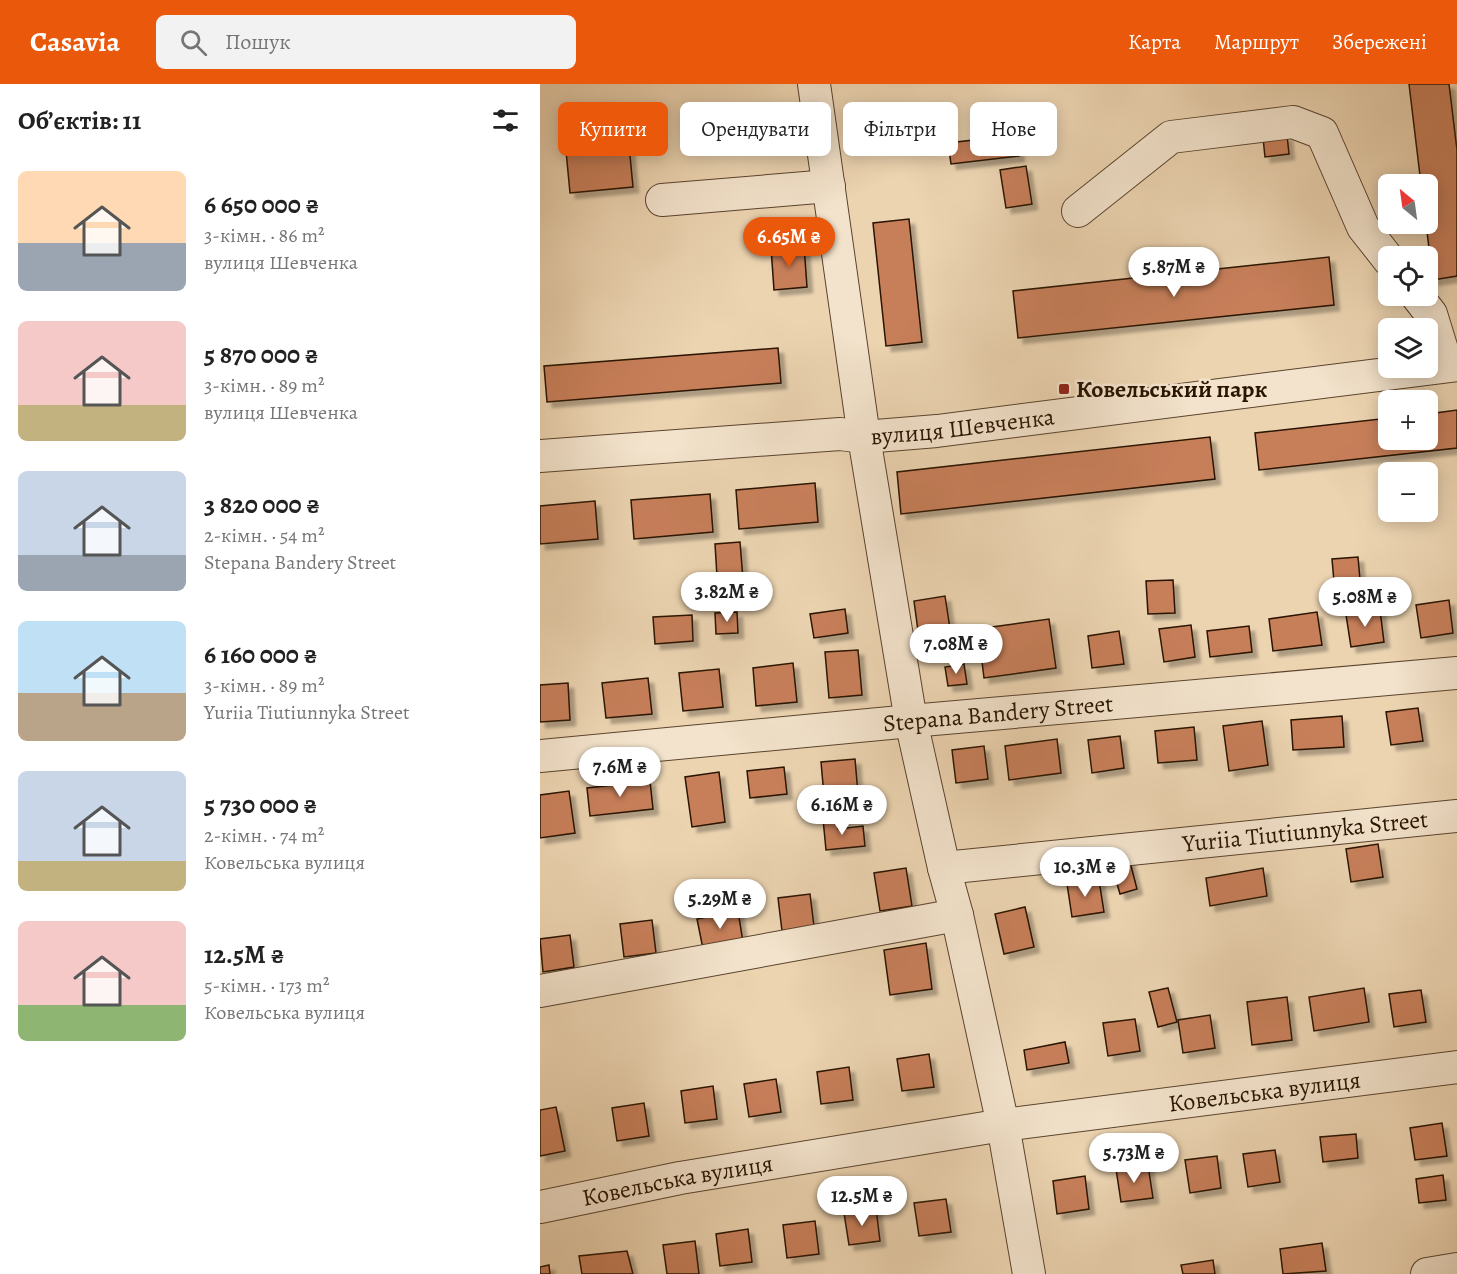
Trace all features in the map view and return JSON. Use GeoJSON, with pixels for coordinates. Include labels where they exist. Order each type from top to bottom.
{"type":"FeatureCollection","features":[{"type":"Feature","properties":{"kind":"street"},"geometry":{"type":"LineString","coordinates":[[814,84],[864,437],[911,721],[1003,1125],[1029,1274]]}},
{"type":"Feature","properties":{"kind":"street"},"geometry":{"type":"LineString","coordinates":[[1078,212],[1171,137],[1293,122],[1322,133],[1363,227],[1378,246]]}},
{"type":"Feature","properties":{"kind":"street"},"geometry":{"type":"LineString","coordinates":[[662,200],[829,186]]}},
{"type":"Feature","properties":{"kind":"street"},"geometry":{"type":"LineString","coordinates":[[1425,306],[1431,314],[1452,366]]}},
{"type":"Feature","properties":{"kind":"street","name":"вулиця Шевченка"},"geometry":{"type":"LineString","coordinates":[[540,456],[840,434],[864,437],[937,431],[1452,366]]}},
{"type":"Feature","properties":{"kind":"street","name":"Stepana Bandery Street"},"geometry":{"type":"LineString","coordinates":[[540,756],[1457,673]]}},
{"type":"Feature","properties":{"kind":"street","name":"Yuriia Tiutiunnyka Street"},"geometry":{"type":"LineString","coordinates":[[944,868],[1457,816]]}},
{"type":"Feature","properties":{"kind":"street"},"geometry":{"type":"LineString","coordinates":[[540,991],[957,915]]}},
{"type":"Feature","properties":{"kind":"street","name":"Ковельська вулиця"},"geometry":{"type":"LineString","coordinates":[[540,1206],[680,1178],[1003,1125],[1457,1067]]}},
{"type":"Feature","properties":{"kind":"street"},"geometry":{"type":"LineString","coordinates":[[1427,1274],[1457,1269]]}},
{"type":"Feature","properties":{"kind":"building"},"geometry":{"type":"Polygon","coordinates":[[[1409,84],[1449,84],[1457,150],[1457,276],[1438,279],[1438,246],[1429,246],[1427,234],[1438,234],[1438,174],[1420,174],[1409,84]]]}},
{"type":"Feature","properties":{"kind":"building"},"geometry":{"type":"Polygon","coordinates":[[[1287,135],[1289,154],[1265,157],[1263,138],[1287,135]]]}},
{"type":"Feature","properties":{"kind":"building"},"geometry":{"type":"Polygon","coordinates":[[[970,140],[970,156],[1019,156],[951,164],[950,156],[958,156],[958,142],[970,140]]]}},
{"type":"Feature","properties":{"kind":"building"},"geometry":{"type":"Polygon","coordinates":[[[566,156],[630,156],[633,187],[570,193],[566,156]]]}},
{"type":"Feature","properties":{"kind":"building"},"geometry":{"type":"Polygon","coordinates":[[[1026,166],[1032,204],[1006,208],[1000,170],[1026,166]]]}},
{"type":"Feature","properties":{"kind":"building"},"geometry":{"type":"Polygon","coordinates":[[[909,219],[922,342],[886,346],[873,223],[909,219]]]}},
{"type":"Feature","properties":{"kind":"building"},"geometry":{"type":"Polygon","coordinates":[[[804,245],[807,287],[774,290],[771,248],[804,245]]]}},
{"type":"Feature","properties":{"kind":"building"},"geometry":{"type":"Polygon","coordinates":[[[1329,257],[1334,305],[1018,338],[1013,291],[1329,257]]]}},
{"type":"Feature","properties":{"kind":"building"},"geometry":{"type":"Polygon","coordinates":[[[778,348],[781,383],[547,402],[544,366],[778,348]]]}},
{"type":"Feature","properties":{"kind":"building"},"geometry":{"type":"Polygon","coordinates":[[[1457,410],[1457,448],[1259,470],[1255,433],[1378,419],[1378,450],[1438,450],[1438,413],[1457,410]]]}},
{"type":"Feature","properties":{"kind":"building"},"geometry":{"type":"Polygon","coordinates":[[[1210,437],[1215,479],[901,514],[897,472],[1210,437]]]}},
{"type":"Feature","properties":{"kind":"building"},"geometry":{"type":"Polygon","coordinates":[[[815,483],[818,522],[739,529],[736,490],[815,483]]]}},
{"type":"Feature","properties":{"kind":"building"},"geometry":{"type":"Polygon","coordinates":[[[710,494],[713,532],[634,539],[631,500],[710,494]]]}},
{"type":"Feature","properties":{"kind":"building"},"geometry":{"type":"Polygon","coordinates":[[[595,501],[598,539],[540,544],[540,506],[595,501]]]}},
{"type":"Feature","properties":{"kind":"building"},"geometry":{"type":"Polygon","coordinates":[[[740,542],[744,591],[718,593],[715,544],[740,542]]]}},
{"type":"Feature","properties":{"kind":"building"},"geometry":{"type":"Polygon","coordinates":[[[1358,557],[1362,602],[1336,605],[1332,559],[1358,557]]]}},
{"type":"Feature","properties":{"kind":"building"},"geometry":{"type":"Polygon","coordinates":[[[1173,580],[1175,613],[1148,614],[1146,581],[1173,580]]]}},
{"type":"Feature","properties":{"kind":"building"},"geometry":{"type":"Polygon","coordinates":[[[945,596],[953,648],[921,653],[914,601],[945,596]]]}},
{"type":"Feature","properties":{"kind":"building"},"geometry":{"type":"Polygon","coordinates":[[[1449,600],[1453,633],[1421,638],[1416,605],[1449,600]]]}},
{"type":"Feature","properties":{"kind":"building"},"geometry":{"type":"Polygon","coordinates":[[[845,609],[848,633],[814,638],[810,614],[845,609]]]}},
{"type":"Feature","properties":{"kind":"building"},"geometry":{"type":"Polygon","coordinates":[[[1380,610],[1384,642],[1351,647],[1346,615],[1380,610]]]}},
{"type":"Feature","properties":{"kind":"building"},"geometry":{"type":"Polygon","coordinates":[[[737,612],[738,633],[716,634],[715,613],[737,612]]]}},
{"type":"Feature","properties":{"kind":"building"},"geometry":{"type":"Polygon","coordinates":[[[1317,612],[1322,645],[1273,651],[1269,619],[1317,612]]]}},
{"type":"Feature","properties":{"kind":"building"},"geometry":{"type":"Polygon","coordinates":[[[692,615],[693,641],[655,644],[653,617],[692,615]]]}},
{"type":"Feature","properties":{"kind":"building"},"geometry":{"type":"Polygon","coordinates":[[[1049,619],[1056,668],[984,678],[978,629],[1049,619]]]}},
{"type":"Feature","properties":{"kind":"building"},"geometry":{"type":"Polygon","coordinates":[[[1191,625],[1195,657],[1164,662],[1159,629],[1191,625]]]}},
{"type":"Feature","properties":{"kind":"building"},"geometry":{"type":"Polygon","coordinates":[[[1249,626],[1252,652],[1210,657],[1207,631],[1249,626]]]}},
{"type":"Feature","properties":{"kind":"building"},"geometry":{"type":"Polygon","coordinates":[[[1119,631],[1124,664],[1092,668],[1088,636],[1119,631]]]}},
{"type":"Feature","properties":{"kind":"building"},"geometry":{"type":"Polygon","coordinates":[[[858,650],[862,695],[829,698],[825,652],[858,650]]]}},
{"type":"Feature","properties":{"kind":"building"},"geometry":{"type":"Polygon","coordinates":[[[793,663],[797,702],[756,706],[753,668],[793,663]]]}},
{"type":"Feature","properties":{"kind":"building"},"geometry":{"type":"Polygon","coordinates":[[[964,664],[967,684],[948,686],[945,667],[964,664]]]}},
{"type":"Feature","properties":{"kind":"building"},"geometry":{"type":"Polygon","coordinates":[[[719,669],[723,707],[683,711],[679,673],[719,669]]]}},
{"type":"Feature","properties":{"kind":"building"},"geometry":{"type":"Polygon","coordinates":[[[648,678],[652,714],[606,718],[602,683],[648,678]]]}},
{"type":"Feature","properties":{"kind":"building"},"geometry":{"type":"Polygon","coordinates":[[[568,683],[570,720],[540,722],[540,685],[568,683]]]}},
{"type":"Feature","properties":{"kind":"building"},"geometry":{"type":"Polygon","coordinates":[[[1418,708],[1423,741],[1391,745],[1386,712],[1418,708]]]}},
{"type":"Feature","properties":{"kind":"building"},"geometry":{"type":"Polygon","coordinates":[[[1342,716],[1344,747],[1293,750],[1291,720],[1342,716]]]}},
{"type":"Feature","properties":{"kind":"building"},"geometry":{"type":"Polygon","coordinates":[[[1262,721],[1268,765],[1229,771],[1223,726],[1262,721]]]}},
{"type":"Feature","properties":{"kind":"building"},"geometry":{"type":"Polygon","coordinates":[[[1194,727],[1197,760],[1158,763],[1155,731],[1194,727]]]}},
{"type":"Feature","properties":{"kind":"building"},"geometry":{"type":"Polygon","coordinates":[[[1120,736],[1124,768],[1092,773],[1088,740],[1120,736]]]}},
{"type":"Feature","properties":{"kind":"building"},"geometry":{"type":"Polygon","coordinates":[[[1057,739],[1061,773],[1009,780],[1005,746],[1057,739]]]}},
{"type":"Feature","properties":{"kind":"building"},"geometry":{"type":"Polygon","coordinates":[[[984,746],[988,779],[956,783],[952,750],[984,746]]]}},
{"type":"Feature","properties":{"kind":"building"},"geometry":{"type":"Polygon","coordinates":[[[855,759],[859,805],[825,807],[821,762],[855,759]]]}},
{"type":"Feature","properties":{"kind":"building"},"geometry":{"type":"Polygon","coordinates":[[[784,767],[787,794],[750,798],[747,771],[784,767]]]}},
{"type":"Feature","properties":{"kind":"building"},"geometry":{"type":"Polygon","coordinates":[[[719,772],[725,822],[692,827],[685,777],[719,772]]]}},
{"type":"Feature","properties":{"kind":"building"},"geometry":{"type":"Polygon","coordinates":[[[650,781],[653,809],[590,816],[587,788],[650,781]]]}},
{"type":"Feature","properties":{"kind":"building"},"geometry":{"type":"Polygon","coordinates":[[[569,791],[575,833],[540,838],[540,795],[569,791]]]}},
{"type":"Feature","properties":{"kind":"building"},"geometry":{"type":"Polygon","coordinates":[[[837,818],[838,829],[863,826],[865,846],[826,850],[823,819],[837,818]]]}},
{"type":"Feature","properties":{"kind":"building"},"geometry":{"type":"Polygon","coordinates":[[[1378,844],[1383,877],[1351,882],[1346,849],[1378,844]]]}},
{"type":"Feature","properties":{"kind":"building"},"geometry":{"type":"Polygon","coordinates":[[[1129,858],[1137,889],[1120,894],[1111,863],[1129,858]]]}},
{"type":"Feature","properties":{"kind":"building"},"geometry":{"type":"Polygon","coordinates":[[[906,868],[912,906],[880,911],[874,873],[906,868]]]}},
{"type":"Feature","properties":{"kind":"building"},"geometry":{"type":"Polygon","coordinates":[[[1263,868],[1267,896],[1210,906],[1206,878],[1263,868]]]}},
{"type":"Feature","properties":{"kind":"building"},"geometry":{"type":"Polygon","coordinates":[[[1099,880],[1104,912],[1072,917],[1067,884],[1099,880]]]}},
{"type":"Feature","properties":{"kind":"building"},"geometry":{"type":"Polygon","coordinates":[[[810,894],[814,926],[782,931],[778,898],[810,894]]]}},
{"type":"Feature","properties":{"kind":"building"},"geometry":{"type":"Polygon","coordinates":[[[1025,907],[1034,947],[1004,954],[995,914],[1025,907]]]}},
{"type":"Feature","properties":{"kind":"building"},"geometry":{"type":"Polygon","coordinates":[[[738,911],[743,942],[703,949],[697,919],[738,911]]]}},
{"type":"Feature","properties":{"kind":"building"},"geometry":{"type":"Polygon","coordinates":[[[652,920],[656,953],[624,957],[620,924],[652,920]]]}},
{"type":"Feature","properties":{"kind":"building"},"geometry":{"type":"Polygon","coordinates":[[[570,935],[574,967],[543,972],[540,939],[570,935]]]}},
{"type":"Feature","properties":{"kind":"building"},"geometry":{"type":"Polygon","coordinates":[[[926,943],[932,989],[890,995],[884,950],[926,943]]]}},
{"type":"Feature","properties":{"kind":"building"},"geometry":{"type":"Polygon","coordinates":[[[1168,988],[1177,1022],[1158,1027],[1149,992],[1168,988]]]}},
{"type":"Feature","properties":{"kind":"building"},"geometry":{"type":"Polygon","coordinates":[[[1364,988],[1369,1022],[1314,1031],[1309,997],[1364,988]]]}},
{"type":"Feature","properties":{"kind":"building"},"geometry":{"type":"Polygon","coordinates":[[[1421,990],[1426,1022],[1394,1027],[1389,994],[1421,990]]]}},
{"type":"Feature","properties":{"kind":"building"},"geometry":{"type":"Polygon","coordinates":[[[1287,997],[1292,1040],[1252,1045],[1247,1002],[1287,997]]]}},
{"type":"Feature","properties":{"kind":"building"},"geometry":{"type":"Polygon","coordinates":[[[1210,1015],[1215,1048],[1183,1053],[1178,1020],[1210,1015]]]}},
{"type":"Feature","properties":{"kind":"building"},"geometry":{"type":"Polygon","coordinates":[[[1135,1019],[1140,1051],[1108,1056],[1103,1023],[1135,1019]]]}},
{"type":"Feature","properties":{"kind":"building"},"geometry":{"type":"Polygon","coordinates":[[[1065,1042],[1069,1063],[1027,1070],[1024,1050],[1065,1042]]]}},
{"type":"Feature","properties":{"kind":"building"},"geometry":{"type":"Polygon","coordinates":[[[929,1054],[934,1087],[902,1091],[897,1059],[929,1054]]]}},
{"type":"Feature","properties":{"kind":"building"},"geometry":{"type":"Polygon","coordinates":[[[849,1067],[853,1100],[821,1104],[817,1072],[849,1067]]]}},
{"type":"Feature","properties":{"kind":"building"},"geometry":{"type":"Polygon","coordinates":[[[776,1079],[781,1112],[749,1117],[744,1084],[776,1079]]]}},
{"type":"Feature","properties":{"kind":"building"},"geometry":{"type":"Polygon","coordinates":[[[713,1086],[717,1119],[685,1123],[681,1091],[713,1086]]]}},
{"type":"Feature","properties":{"kind":"building"},"geometry":{"type":"Polygon","coordinates":[[[644,1103],[649,1136],[617,1141],[612,1108],[644,1103]]]}},
{"type":"Feature","properties":{"kind":"building"},"geometry":{"type":"Polygon","coordinates":[[[556,1107],[565,1151],[540,1156],[540,1110],[556,1107]]]}},
{"type":"Feature","properties":{"kind":"building"},"geometry":{"type":"Polygon","coordinates":[[[1442,1123],[1447,1156],[1415,1160],[1410,1128],[1442,1123]]]}},
{"type":"Feature","properties":{"kind":"building"},"geometry":{"type":"Polygon","coordinates":[[[1356,1134],[1358,1158],[1323,1162],[1320,1137],[1356,1134]]]}},
{"type":"Feature","properties":{"kind":"building"},"geometry":{"type":"Polygon","coordinates":[[[1275,1150],[1280,1182],[1248,1187],[1243,1154],[1275,1150]]]}},
{"type":"Feature","properties":{"kind":"building"},"geometry":{"type":"Polygon","coordinates":[[[1217,1156],[1221,1188],[1190,1193],[1185,1160],[1217,1156]]]}},
{"type":"Feature","properties":{"kind":"building"},"geometry":{"type":"Polygon","coordinates":[[[1148,1165],[1153,1198],[1121,1202],[1116,1169],[1148,1165]]]}},
{"type":"Feature","properties":{"kind":"building"},"geometry":{"type":"Polygon","coordinates":[[[1443,1175],[1446,1200],[1419,1203],[1416,1179],[1443,1175]]]}},
{"type":"Feature","properties":{"kind":"building"},"geometry":{"type":"Polygon","coordinates":[[[1085,1176],[1089,1209],[1057,1214],[1053,1181],[1085,1176]]]}},
{"type":"Feature","properties":{"kind":"building"},"geometry":{"type":"Polygon","coordinates":[[[946,1199],[951,1232],[919,1236],[914,1203],[946,1199]]]}},
{"type":"Feature","properties":{"kind":"building"},"geometry":{"type":"Polygon","coordinates":[[[876,1208],[880,1241],[849,1245],[844,1213],[876,1208]]]}},
{"type":"Feature","properties":{"kind":"building"},"geometry":{"type":"Polygon","coordinates":[[[815,1221],[819,1254],[787,1258],[783,1225],[815,1221]]]}},
{"type":"Feature","properties":{"kind":"building"},"geometry":{"type":"Polygon","coordinates":[[[748,1229],[752,1262],[720,1266],[716,1234],[748,1229]]]}},
{"type":"Feature","properties":{"kind":"building"},"geometry":{"type":"Polygon","coordinates":[[[695,1241],[699,1274],[667,1274],[663,1245],[695,1241]]]}},
{"type":"Feature","properties":{"kind":"building"},"geometry":{"type":"Polygon","coordinates":[[[1322,1243],[1326,1271],[1283,1274],[1280,1249],[1322,1243]]]}},
{"type":"Feature","properties":{"kind":"building"},"geometry":{"type":"Polygon","coordinates":[[[627,1251],[633,1274],[582,1274],[579,1256],[627,1251]]]}},
{"type":"Feature","properties":{"kind":"building"},"geometry":{"type":"Polygon","coordinates":[[[1213,1260],[1215,1274],[1183,1274],[1181,1265],[1213,1260]]]}},
{"type":"Feature","properties":{"kind":"building"},"geometry":{"type":"Polygon","coordinates":[[[549,1265],[550,1274],[540,1274],[540,1267],[549,1265]]]}},
{"type":"Feature","properties":{"kind":"place","name":"Ковельський парк"},"geometry":{"type":"Point","coordinates":[1064,389]}}]}
